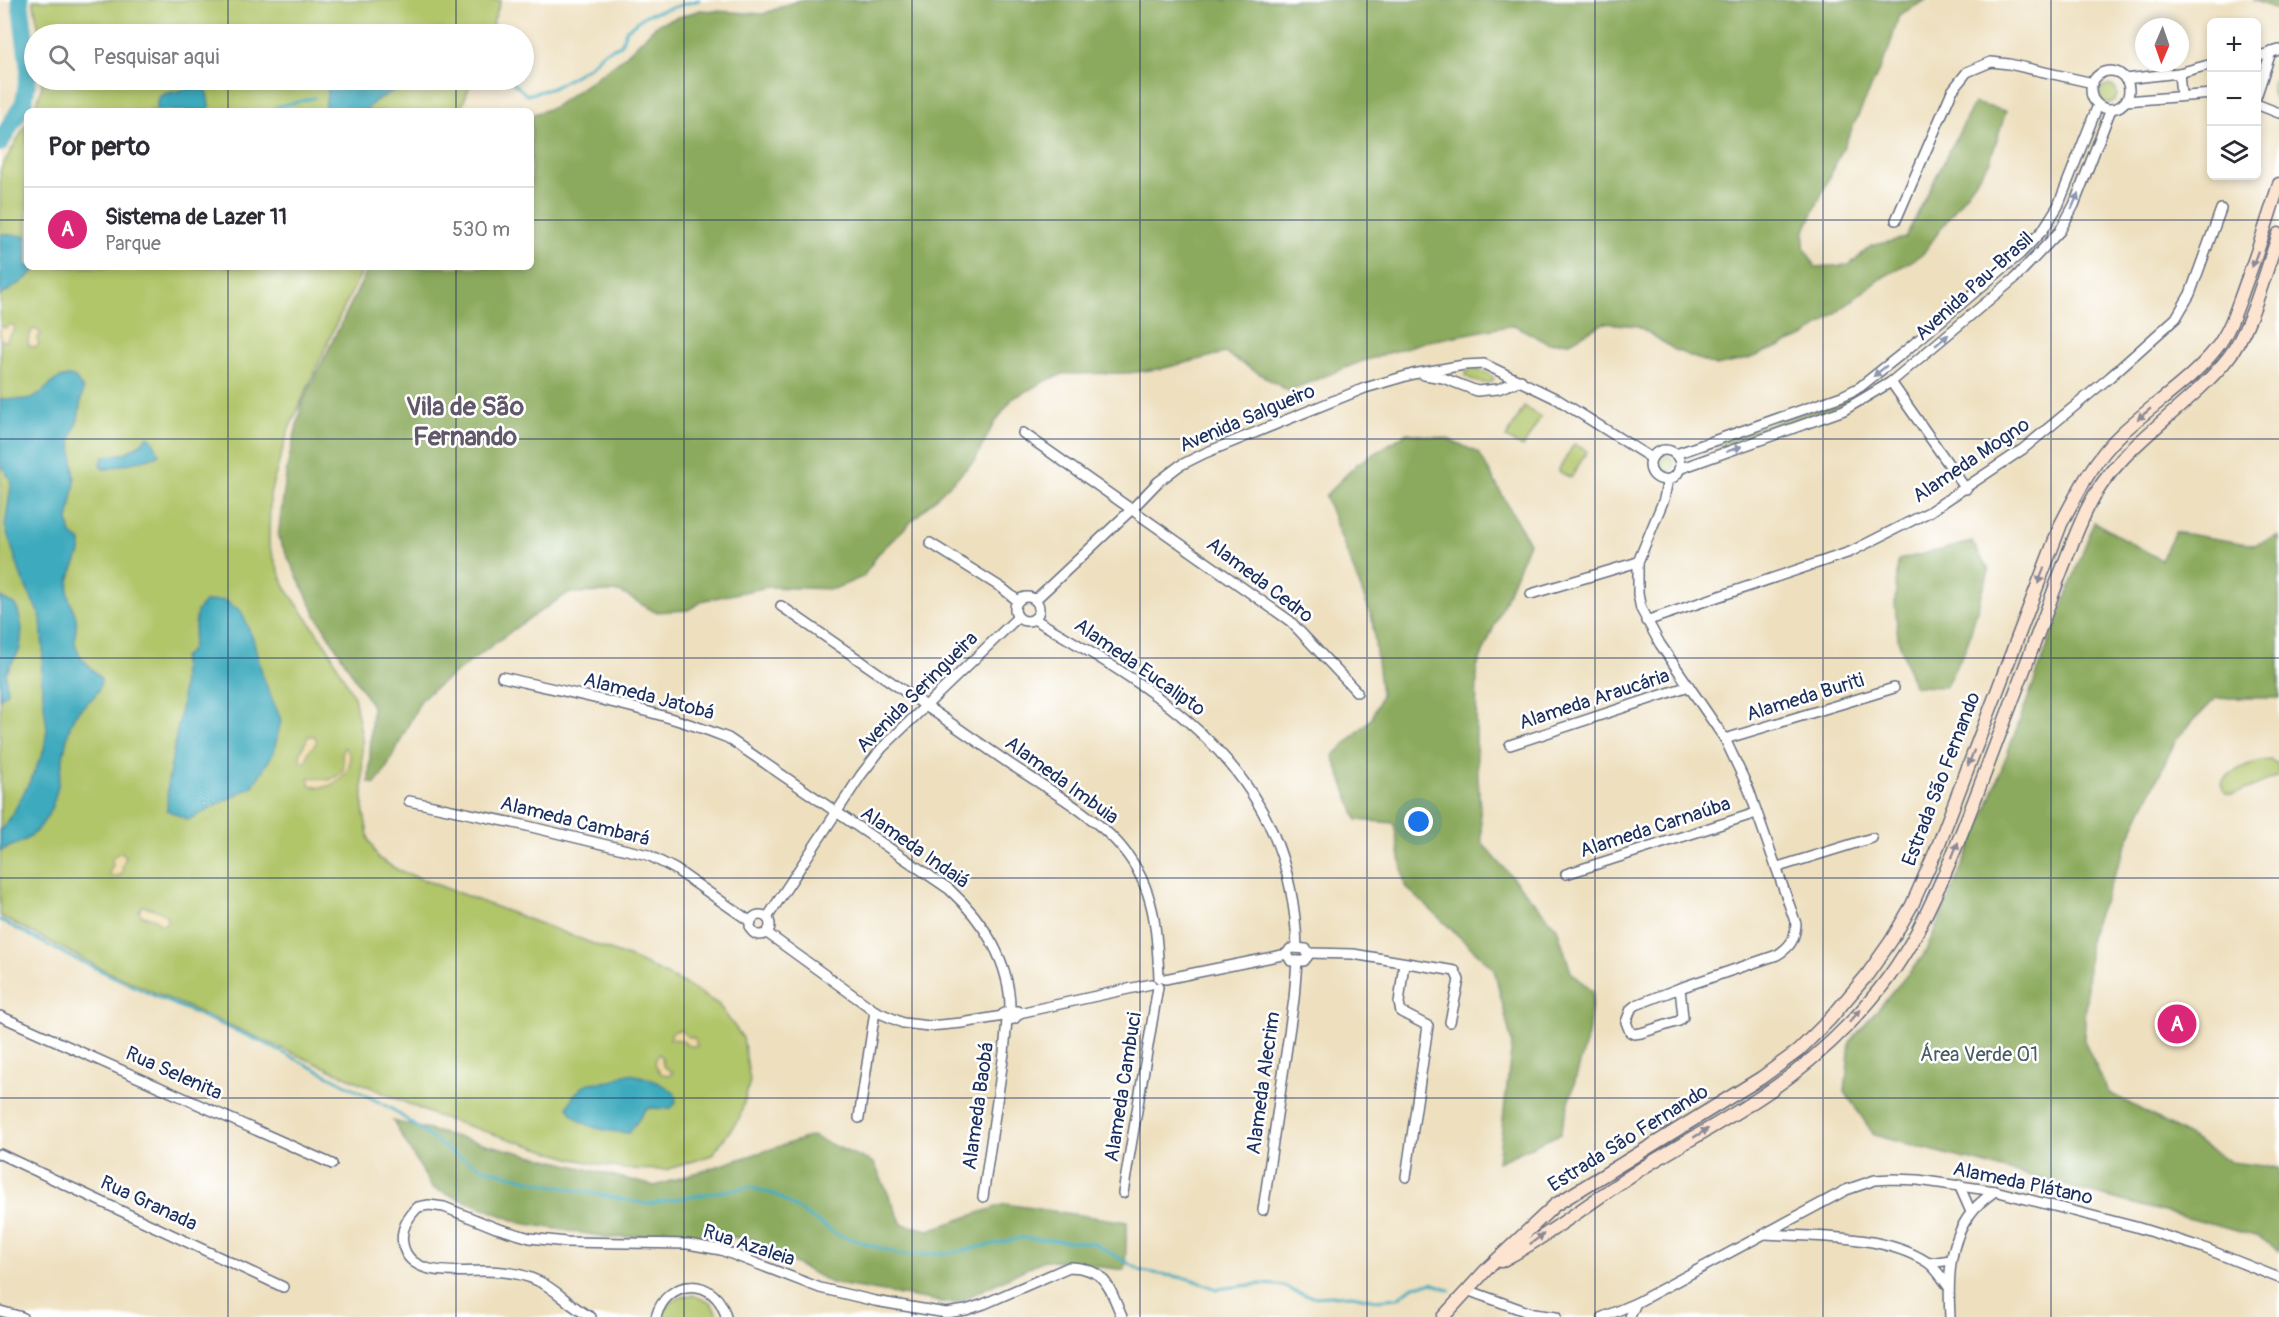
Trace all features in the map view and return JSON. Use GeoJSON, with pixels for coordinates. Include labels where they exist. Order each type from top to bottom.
{"type":"FeatureCollection","features":[{"type":"Feature","properties":{"kind":"main road","name":"Estrada São Fernando"},"geometry":{"type":"LineString","coordinates":[[1443,1317],[1487,1269],[1555,1205],[1761,1078],[1798,1051],[1830,1019],[1885,950],[1912,905],[1938,846],[2057,533],[2073,499],[2097,462],[2121,434],[2185,380],[2214,351],[2226,333],[2265,232],[2279,184]]}},
{"type":"Feature","properties":{"kind":"main road","name":"Estrada São Fernando"},"geometry":{"type":"LineString","coordinates":[[1487,1269],[1525,1248],[1600,1195],[1763,1096],[1796,1072],[1832,1041],[1890,975],[1916,934],[1954,855],[2088,508],[2118,461],[2190,397],[2230,355],[2242,335],[2279,234]]}},
{"type":"Feature","properties":{"kind":"street"},"geometry":{"type":"LineString","coordinates":[[2261,85],[2275,51]]}},
{"type":"Feature","properties":{"kind":"street"},"geometry":{"type":"LineString","coordinates":[[1896,220],[1952,91],[1967,72],[1991,62],[2008,63],[2093,83]]}},
{"type":"Feature","properties":{"kind":"street"},"geometry":{"type":"LineString","coordinates":[[2125,79],[2179,73],[2207,65]]}},
{"type":"Feature","properties":{"kind":"street"},"geometry":{"type":"LineString","coordinates":[[2105,72],[2117,73],[2125,79],[2129,90],[2126,101],[2122,105],[2111,109],[2098,105],[2092,95],[2096,78],[2105,72]]}},
{"type":"Feature","properties":{"kind":"street"},"geometry":{"type":"LineString","coordinates":[[2179,73],[2181,95]]}},
{"type":"Feature","properties":{"kind":"street"},"geometry":{"type":"LineString","coordinates":[[2126,101],[2207,94]]}},
{"type":"Feature","properties":{"kind":"street","name":"Avenida Pau-Brasil"},"geometry":{"type":"LineString","coordinates":[[1651,458],[1662,450],[1676,454],[1770,420],[1826,403],[1860,387],[2020,254],[2043,230],[2058,206],[2098,105]]}},
{"type":"Feature","properties":{"kind":"street"},"geometry":{"type":"LineString","coordinates":[[2261,106],[2279,112]]}},
{"type":"Feature","properties":{"kind":"street","name":"Avenida Pau-Brasil"},"geometry":{"type":"LineString","coordinates":[[1668,479],[1677,474],[1679,469],[1844,410],[1891,382],[2013,279],[2060,231],[2074,205],[2111,109]]}},
{"type":"Feature","properties":{"kind":"street","name":"Alameda Mogno"},"geometry":{"type":"LineString","coordinates":[[1646,621],[1850,552],[1897,530],[1966,489],[2023,449],[2110,377],[2176,318],[2190,294],[2221,209]]}},
{"type":"Feature","properties":{"kind":"street","name":"Avenida Pau-Brasil"},"geometry":{"type":"LineString","coordinates":[[1860,387],[1878,386],[1891,382],[1904,352]]}},
{"type":"Feature","properties":{"kind":"street","name":"Avenida Salgueiro"},"geometry":{"type":"LineString","coordinates":[[1035,600],[1158,482],[1179,466],[1205,453],[1365,388],[1413,374],[1484,364],[1521,380]]}},
{"type":"Feature","properties":{"kind":"street"},"geometry":{"type":"LineString","coordinates":[[1460,368],[1458,374],[1460,384]]}},
{"type":"Feature","properties":{"kind":"street"},"geometry":{"type":"LineString","coordinates":[[1498,389],[1501,373]]}},
{"type":"Feature","properties":{"kind":"street","name":"Avenida Salgueiro"},"geometry":{"type":"LineString","coordinates":[[1413,374],[1443,378],[1478,391],[1498,389],[1521,380]]}},
{"type":"Feature","properties":{"kind":"street"},"geometry":{"type":"LineString","coordinates":[[1521,380],[1557,399],[1651,458],[1650,467],[1655,476],[1668,479],[1664,499],[1638,562],[1638,594],[1641,609],[1646,621],[1725,740],[1749,790],[1778,867],[1796,924],[1795,936],[1789,948],[1777,955],[1680,988],[1636,1005],[1631,1009],[1626,1022],[1630,1032],[1641,1033],[1679,1021],[1683,1017],[1684,1010],[1680,988]]}},
{"type":"Feature","properties":{"kind":"street"},"geometry":{"type":"LineString","coordinates":[[1891,382],[1966,489]]}},
{"type":"Feature","properties":{"kind":"street","name":"Alameda Cedro"},"geometry":{"type":"LineString","coordinates":[[1023,433],[1290,621],[1357,692]]}},
{"type":"Feature","properties":{"kind":"street"},"geometry":{"type":"LineString","coordinates":[[1676,454],[1679,459],[1679,469]]}},
{"type":"Feature","properties":{"kind":"street"},"geometry":{"type":"LineString","coordinates":[[930,543],[1002,588],[1018,601]]}},
{"type":"Feature","properties":{"kind":"street"},"geometry":{"type":"LineString","coordinates":[[1531,594],[1638,562]]}},
{"type":"Feature","properties":{"kind":"street"},"geometry":{"type":"LineString","coordinates":[[1025,597],[1035,600],[1039,608],[1034,619],[1027,621],[1018,617],[1015,608],[1018,601],[1025,597]]}},
{"type":"Feature","properties":{"kind":"street","name":"Alameda Imbuia"},"geometry":{"type":"LineString","coordinates":[[781,606],[1094,821],[1123,848],[1151,901],[1156,924],[1158,982]]}},
{"type":"Feature","properties":{"kind":"street","name":"Avenida Seringueira"},"geometry":{"type":"LineString","coordinates":[[767,918],[882,748],[1018,617]]}},
{"type":"Feature","properties":{"kind":"street","name":"Alameda Eucalipto"},"geometry":{"type":"LineString","coordinates":[[1034,619],[1090,651],[1178,711],[1202,733],[1244,780],[1273,831],[1290,886],[1296,918],[1297,948]]}},
{"type":"Feature","properties":{"kind":"street","name":"Alameda Jatobá"},"geometry":{"type":"LineString","coordinates":[[502,677],[653,713],[728,738],[836,813]]}},
{"type":"Feature","properties":{"kind":"street","name":"Alameda Araucária"},"geometry":{"type":"LineString","coordinates":[[1510,745],[1689,686]]}},
{"type":"Feature","properties":{"kind":"street","name":"Alameda Buriti"},"geometry":{"type":"LineString","coordinates":[[1725,740],[1894,688]]}},
{"type":"Feature","properties":{"kind":"street","name":"Alameda Cambará"},"geometry":{"type":"LineString","coordinates":[[409,801],[533,827],[648,855],[675,869],[751,922]]}},
{"type":"Feature","properties":{"kind":"street","name":"Alameda Indaiá"},"geometry":{"type":"LineString","coordinates":[[836,813],[949,890],[970,909],[985,929],[1003,969],[1009,990],[1010,1015]]}},
{"type":"Feature","properties":{"kind":"street","name":"Alameda Carnaúba"},"geometry":{"type":"LineString","coordinates":[[1566,874],[1756,813]]}},
{"type":"Feature","properties":{"kind":"street"},"geometry":{"type":"LineString","coordinates":[[1778,867],[1872,838]]}},
{"type":"Feature","properties":{"kind":"street"},"geometry":{"type":"LineString","coordinates":[[758,915],[767,918],[770,923],[767,933],[761,935],[754,933],[751,928],[751,922],[758,915]]}},
{"type":"Feature","properties":{"kind":"street"},"geometry":{"type":"LineString","coordinates":[[767,933],[875,1011],[903,1023],[929,1026],[1010,1015],[1287,954],[1290,949],[1304,948],[1308,953]]}},
{"type":"Feature","properties":{"kind":"street"},"geometry":{"type":"LineString","coordinates":[[1287,954],[1291,961],[1304,961],[1308,953]]}},
{"type":"Feature","properties":{"kind":"street"},"geometry":{"type":"LineString","coordinates":[[1308,953],[1353,954],[1455,971],[1459,980],[1450,1022]]}},
{"type":"Feature","properties":{"kind":"street","name":"Alameda Alecrim"},"geometry":{"type":"LineString","coordinates":[[1263,1210],[1294,999],[1297,961]]}},
{"type":"Feature","properties":{"kind":"street"},"geometry":{"type":"LineString","coordinates":[[1404,963],[1399,1004],[1401,1012],[1428,1026],[1406,1177]]}},
{"type":"Feature","properties":{"kind":"street","name":"Alameda Cambuci"},"geometry":{"type":"LineString","coordinates":[[1123,1193],[1158,982]]}},
{"type":"Feature","properties":{"kind":"street"},"geometry":{"type":"LineString","coordinates":[[859,1118],[875,1011]]}},
{"type":"Feature","properties":{"kind":"street","name":"Alameda Baobá"},"geometry":{"type":"LineString","coordinates":[[983,1197],[1010,1015]]}},
{"type":"Feature","properties":{"kind":"street","name":"Rua Selenita"},"geometry":{"type":"LineString","coordinates":[[0,1016],[333,1164]]}},
{"type":"Feature","properties":{"kind":"street","name":"Rua Granada"},"geometry":{"type":"LineString","coordinates":[[0,1154],[283,1287]]}},
{"type":"Feature","properties":{"kind":"street","name":"Alameda Plátano"},"geometry":{"type":"LineString","coordinates":[[1603,1317],[1636,1303],[1846,1190],[1875,1180],[1918,1180],[1995,1191],[2148,1230],[2204,1248],[2279,1278]]}},
{"type":"Feature","properties":{"kind":"street"},"geometry":{"type":"LineString","coordinates":[[1959,1185],[1971,1212]]}},
{"type":"Feature","properties":{"kind":"street"},"geometry":{"type":"LineString","coordinates":[[1950,1317],[1948,1286],[1951,1260],[1958,1235],[1971,1212],[1995,1191]]}},
{"type":"Feature","properties":{"kind":"street","name":"Rua Azaleia"},"geometry":{"type":"LineString","coordinates":[[591,1317],[538,1281],[515,1274],[428,1269],[416,1263],[403,1246],[402,1236],[405,1224],[418,1207],[429,1205],[444,1208],[530,1238],[566,1242],[688,1244],[721,1250],[819,1288],[875,1301],[946,1313],[975,1307],[1069,1267],[1081,1267],[1096,1272],[1104,1278],[1122,1317]]}},
{"type":"Feature","properties":{"kind":"street"},"geometry":{"type":"LineString","coordinates":[[1798,1215],[1804,1235]]}},
{"type":"Feature","properties":{"kind":"street"},"geometry":{"type":"LineString","coordinates":[[1763,1234],[1804,1235],[1901,1248],[1929,1263],[1948,1286]]}},
{"type":"Feature","properties":{"kind":"street"},"geometry":{"type":"LineString","coordinates":[[1929,1263],[1951,1260]]}},
{"type":"Feature","properties":{"kind":"street"},"geometry":{"type":"LineString","coordinates":[[656,1317],[659,1306],[675,1290],[698,1287],[717,1298],[724,1308],[726,1317]]}},
{"type":"Feature","properties":{"kind":"street"},"geometry":{"type":"LineString","coordinates":[[1467,1290],[1535,1316],[1556,1317]]}},
{"type":"Feature","properties":{"kind":"street"},"geometry":{"type":"LineString","coordinates":[[1630,1317],[1636,1303]]}},
{"type":"Feature","properties":{"kind":"street"},"geometry":{"type":"LineString","coordinates":[[0,1311],[22,1317]]}},
{"type":"Feature","properties":{"kind":"green space"},"geometry":{"type":"Polygon","coordinates":[[[33,0],[501,0],[493,24],[38,24],[33,0]]]}},
{"type":"Feature","properties":{"kind":"green space"},"geometry":{"type":"Polygon","coordinates":[[[799,0],[1926,0],[1899,15],[1889,49],[1805,230],[1804,246],[1815,267],[1849,265],[1871,246],[1905,238],[1974,103],[2006,111],[1990,161],[1922,255],[1880,279],[1806,336],[1748,359],[1716,366],[1675,350],[1638,326],[1604,323],[1570,342],[1548,343],[1514,325],[1424,342],[1360,362],[1288,391],[1225,353],[1165,368],[1129,373],[1063,374],[1012,399],[992,427],[975,460],[878,554],[863,577],[834,589],[768,587],[705,600],[688,610],[655,612],[620,592],[568,593],[521,624],[422,698],[385,771],[375,784],[369,782],[372,706],[316,615],[278,537],[287,468],[302,403],[368,270],[534,270],[534,114],[554,107],[623,58],[658,24],[700,10],[763,14],[799,0]]]}},
{"type":"Feature","properties":{"kind":"green space"},"geometry":{"type":"Polygon","coordinates":[[[2253,0],[2279,0],[2279,10],[2253,0]]]}},
{"type":"Feature","properties":{"kind":"green space"},"geometry":{"type":"Polygon","coordinates":[[[2279,74],[2278,103],[2273,96],[2272,89],[2279,74]]]}},
{"type":"Feature","properties":{"kind":"green space"},"geometry":{"type":"Polygon","coordinates":[[[2108,85],[2114,88],[2117,94],[2114,100],[2108,103],[2102,100],[2099,94],[2102,88],[2108,85]]]}},
{"type":"Feature","properties":{"kind":"green space"},"geometry":{"type":"Polygon","coordinates":[[[41,90],[468,90],[461,108],[35,108],[41,90]]]}},
{"type":"Feature","properties":{"kind":"green space"},"geometry":{"type":"Polygon","coordinates":[[[24,128],[24,270],[363,270],[288,431],[270,494],[269,545],[285,587],[329,650],[354,697],[362,737],[363,808],[369,840],[378,858],[398,870],[636,960],[685,984],[718,1004],[743,1038],[750,1081],[740,1117],[712,1155],[666,1170],[624,1169],[573,1159],[436,1116],[106,971],[0,916],[0,170],[24,128]]]}},
{"type":"Feature","properties":{"kind":"green space"},"geometry":{"type":"Polygon","coordinates":[[[1469,370],[1486,372],[1494,379],[1490,383],[1476,382],[1465,375],[1469,370]]]}},
{"type":"Feature","properties":{"kind":"green space"},"geometry":{"type":"Polygon","coordinates":[[[1861,391],[1863,394],[1832,408],[1702,451],[1700,446],[1831,405],[1861,391]]]}},
{"type":"Feature","properties":{"kind":"green space"},"geometry":{"type":"Polygon","coordinates":[[[1524,407],[1541,417],[1523,447],[1506,438],[1524,407]]]}},
{"type":"Feature","properties":{"kind":"green space"},"geometry":{"type":"Polygon","coordinates":[[[1407,433],[1448,439],[1479,453],[1529,543],[1477,667],[1476,744],[1482,843],[1557,928],[1571,972],[1593,992],[1588,1035],[1560,1134],[1498,1162],[1512,1043],[1494,969],[1405,886],[1394,823],[1357,820],[1333,756],[1372,718],[1381,695],[1372,618],[1325,496],[1357,464],[1407,433]]]}},
{"type":"Feature","properties":{"kind":"green space"},"geometry":{"type":"Polygon","coordinates":[[[1574,444],[1587,451],[1571,478],[1558,471],[1574,444]]]}},
{"type":"Feature","properties":{"kind":"green space"},"geometry":{"type":"Polygon","coordinates":[[[1661,455],[1669,455],[1674,460],[1672,471],[1661,473],[1656,468],[1656,460],[1661,455]]]}},
{"type":"Feature","properties":{"kind":"green space","name":"Área Verde 01"},"geometry":{"type":"Polygon","coordinates":[[[2094,522],[2161,560],[2175,532],[2254,545],[2279,536],[2279,698],[2216,698],[2177,738],[2133,829],[2090,934],[2084,1040],[2108,1092],[2175,1128],[2231,1162],[2279,1168],[2279,1251],[2259,1237],[1874,1135],[1845,1092],[1850,1042],[1924,955],[1985,813],[2094,522]]]}},
{"type":"Feature","properties":{"kind":"green space"},"geometry":{"type":"Polygon","coordinates":[[[1972,542],[1989,570],[1966,648],[1945,687],[1914,686],[1898,639],[1895,603],[1898,560],[1972,542]]]}},
{"type":"Feature","properties":{"kind":"green space"},"geometry":{"type":"Polygon","coordinates":[[[2270,760],[2278,764],[2278,776],[2233,795],[2223,790],[2221,783],[2236,770],[2250,764],[2270,760]]]}},
{"type":"Feature","properties":{"kind":"green space"},"geometry":{"type":"Polygon","coordinates":[[[393,1121],[655,1186],[812,1136],[874,1163],[902,1224],[929,1230],[1005,1204],[1127,1222],[1125,1270],[1044,1260],[954,1304],[831,1283],[750,1239],[683,1233],[612,1238],[521,1223],[432,1188],[393,1121]]]}},
{"type":"Feature","properties":{"kind":"green space"},"geometry":{"type":"Polygon","coordinates":[[[693,1295],[711,1303],[719,1317],[662,1317],[667,1307],[674,1301],[693,1295]]]}},
{"type":"Feature","properties":{"kind":"sand"},"geometry":{"type":"Polygon","coordinates":[[[14,325],[15,329],[5,342],[0,339],[0,326],[6,328],[14,325]]]}},
{"type":"Feature","properties":{"kind":"sand"},"geometry":{"type":"Polygon","coordinates":[[[36,329],[41,334],[37,339],[39,345],[29,346],[28,341],[32,330],[36,329]]]}},
{"type":"Feature","properties":{"kind":"sand"},"geometry":{"type":"Polygon","coordinates":[[[308,736],[315,736],[317,742],[309,751],[306,762],[301,761],[300,755],[308,736]]]}},
{"type":"Feature","properties":{"kind":"sand"},"geometry":{"type":"Polygon","coordinates":[[[344,747],[349,754],[350,761],[343,776],[328,786],[309,785],[309,777],[329,780],[342,772],[344,747]]]}},
{"type":"Feature","properties":{"kind":"sand"},"geometry":{"type":"Polygon","coordinates":[[[123,853],[126,857],[122,867],[123,871],[121,875],[112,877],[109,873],[113,865],[112,858],[123,853]]]}},
{"type":"Feature","properties":{"kind":"sand"},"geometry":{"type":"Polygon","coordinates":[[[142,906],[166,915],[167,923],[161,925],[154,918],[142,916],[139,911],[142,906]]]}},
{"type":"Feature","properties":{"kind":"sand"},"geometry":{"type":"Polygon","coordinates":[[[680,1030],[687,1036],[695,1038],[697,1046],[688,1046],[682,1040],[670,1039],[672,1032],[680,1030]]]}},
{"type":"Feature","properties":{"kind":"sand"},"geometry":{"type":"Polygon","coordinates":[[[659,1054],[662,1057],[663,1066],[673,1072],[669,1075],[662,1074],[657,1067],[655,1062],[659,1054]]]}},
{"type":"Feature","properties":{"kind":"water"},"geometry":{"type":"Polygon","coordinates":[[[182,90],[205,90],[210,108],[156,108],[158,98],[164,94],[182,90]]]}},
{"type":"Feature","properties":{"kind":"water"},"geometry":{"type":"Polygon","coordinates":[[[328,90],[395,90],[376,100],[368,108],[325,108],[328,90]]]}},
{"type":"Feature","properties":{"kind":"water"},"geometry":{"type":"Polygon","coordinates":[[[0,234],[24,236],[24,270],[36,270],[0,296],[0,234]]]}},
{"type":"Feature","properties":{"kind":"water"},"geometry":{"type":"Polygon","coordinates":[[[69,376],[75,378],[83,389],[78,419],[71,439],[75,482],[68,521],[71,534],[81,542],[81,547],[70,577],[68,594],[76,621],[75,638],[78,653],[101,679],[100,686],[94,697],[76,713],[73,719],[54,800],[48,815],[38,829],[25,840],[0,851],[0,831],[11,817],[30,781],[44,750],[47,729],[41,679],[43,651],[41,618],[22,579],[5,526],[11,486],[10,479],[0,463],[0,399],[22,400],[35,397],[58,379],[69,376]]]}},
{"type":"Feature","properties":{"kind":"water"},"geometry":{"type":"Polygon","coordinates":[[[148,436],[152,439],[159,454],[108,469],[103,469],[100,465],[103,457],[125,453],[142,443],[148,436]]]}},
{"type":"Feature","properties":{"kind":"water"},"geometry":{"type":"Polygon","coordinates":[[[0,597],[14,604],[18,610],[22,629],[20,649],[6,673],[7,693],[0,698],[0,597]]]}},
{"type":"Feature","properties":{"kind":"water"},"geometry":{"type":"Polygon","coordinates":[[[224,600],[241,611],[253,639],[263,677],[281,720],[274,752],[253,786],[188,820],[167,810],[168,781],[182,704],[183,658],[192,649],[197,611],[205,602],[224,600]]]}},
{"type":"Feature","properties":{"kind":"water"},"geometry":{"type":"Polygon","coordinates":[[[625,1074],[645,1077],[665,1086],[675,1094],[676,1103],[670,1109],[646,1109],[629,1133],[594,1128],[579,1120],[568,1107],[574,1095],[585,1085],[612,1081],[625,1074]]]}},
{"type":"Feature","properties":{"kind":"waterway"},"geometry":{"type":"LineString","coordinates":[[20,0],[24,31]]}},
{"type":"Feature","properties":{"kind":"waterway"},"geometry":{"type":"LineString","coordinates":[[521,90],[527,95],[553,88],[589,67],[604,52],[621,45],[626,30],[646,15],[699,0]]}},
{"type":"Feature","properties":{"kind":"waterway"},"geometry":{"type":"LineString","coordinates":[[0,143],[24,102],[26,90]]}},
{"type":"Feature","properties":{"kind":"waterway"},"geometry":{"type":"LineString","coordinates":[[276,108],[314,98]]}},
{"type":"Feature","properties":{"kind":"waterway"},"geometry":{"type":"LineString","coordinates":[[0,920],[67,955],[262,1042],[339,1081],[392,1109],[452,1153],[483,1168],[544,1184],[647,1204],[749,1187],[776,1195],[836,1234],[902,1255],[952,1253],[1021,1238],[1093,1243],[1142,1271],[1190,1279],[1217,1289],[1260,1284],[1276,1285],[1312,1297],[1352,1295],[1376,1300],[1398,1298],[1413,1286],[1432,1283],[1450,1290]]}},
{"type":"Feature","properties":{"kind":"place","name":"Sistema de Lazer 11"},"geometry":{"type":"Point","coordinates":[2177,1024]}},
{"type":"Feature","properties":{"kind":"district","name":"Vila de São Fernando"},"geometry":{"type":"Point","coordinates":[465,422]}}]}
